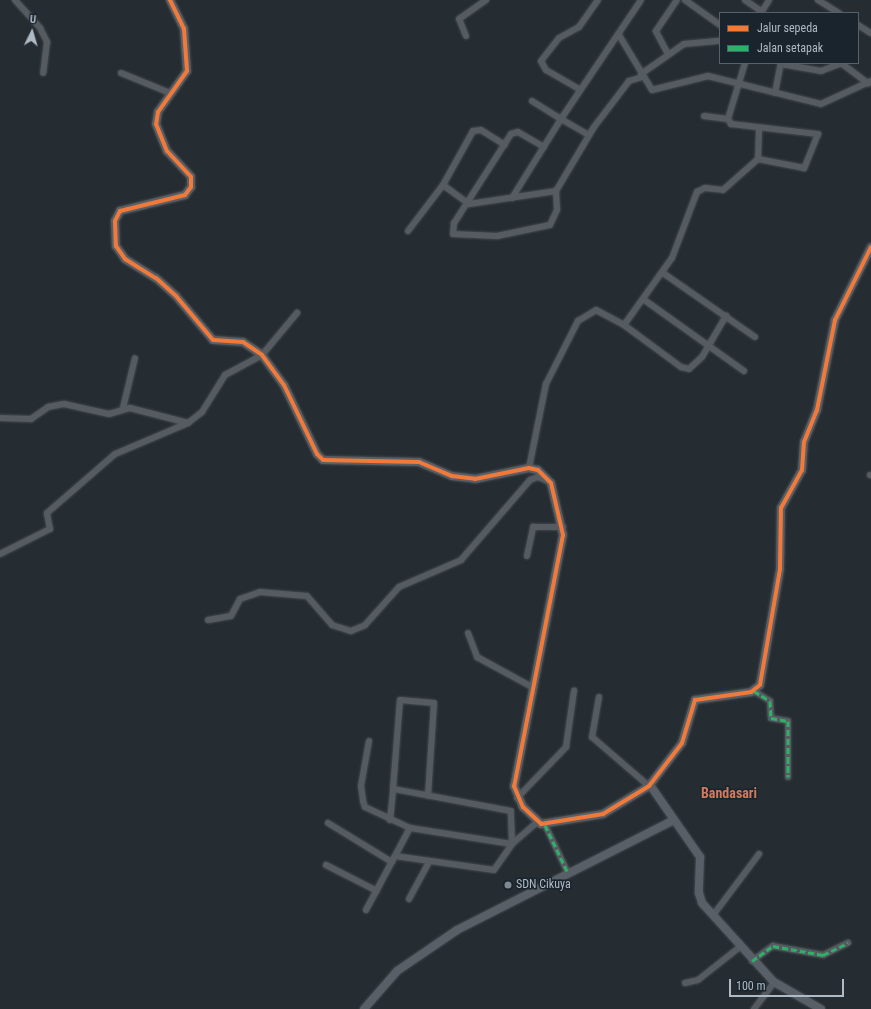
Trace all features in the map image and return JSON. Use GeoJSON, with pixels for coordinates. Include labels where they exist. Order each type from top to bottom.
{"type":"FeatureCollection","features":[{"type":"Feature","properties":{"kind":"street"},"geometry":{"type":"LineString","coordinates":[[15,0],[40,28],[47,42],[43,73]]}},
{"type":"Feature","properties":{"kind":"street"},"geometry":{"type":"LineString","coordinates":[[170,0],[184,29],[188,53],[187,71],[158,112],[156,124],[167,151],[191,177],[191,187],[185,195],[120,211],[115,221],[116,246],[125,259],[156,278],[176,296],[213,340],[243,342],[262,355],[284,385],[317,454],[323,460],[419,462],[452,476],[475,479],[530,468],[538,470],[551,483],[563,527],[534,688],[516,766],[517,798],[541,824],[568,873]]}},
{"type":"Feature","properties":{"kind":"street"},"geometry":{"type":"LineString","coordinates":[[466,36],[459,19],[486,0]]}},
{"type":"Feature","properties":{"kind":"street"},"geometry":{"type":"LineString","coordinates":[[579,89],[546,70],[541,61],[559,38],[579,27],[594,3],[598,0]]}},
{"type":"Feature","properties":{"kind":"street"},"geometry":{"type":"LineString","coordinates":[[512,198],[579,89],[619,35],[641,0]]}},
{"type":"Feature","properties":{"kind":"street"},"geometry":{"type":"LineString","coordinates":[[668,54],[656,31],[677,0]]}},
{"type":"Feature","properties":{"kind":"street"},"geometry":{"type":"LineString","coordinates":[[685,0],[719,24]]}},
{"type":"Feature","properties":{"kind":"street"},"geometry":{"type":"LineString","coordinates":[[744,0],[761,12],[769,0]]}},
{"type":"Feature","properties":{"kind":"street"},"geometry":{"type":"LineString","coordinates":[[818,0],[837,12]]}},
{"type":"Feature","properties":{"kind":"street"},"geometry":{"type":"LineString","coordinates":[[859,26],[871,33]]}},
{"type":"Feature","properties":{"kind":"street"},"geometry":{"type":"LineString","coordinates":[[619,35],[649,89],[654,91],[697,76],[740,83],[821,104],[870,82]]}},
{"type":"Feature","properties":{"kind":"street"},"geometry":{"type":"LineString","coordinates":[[544,147],[514,132],[469,204],[452,227],[453,234],[497,236],[550,225],[555,221],[557,210],[556,191],[589,135],[629,81],[641,76],[668,54],[698,40],[719,42]]}},
{"type":"Feature","properties":{"kind":"street"},"geometry":{"type":"LineString","coordinates":[[728,119],[745,64]]}},
{"type":"Feature","properties":{"kind":"street"},"geometry":{"type":"LineString","coordinates":[[774,93],[781,64]]}},
{"type":"Feature","properties":{"kind":"street"},"geometry":{"type":"LineString","coordinates":[[786,64],[821,71],[838,64]]}},
{"type":"Feature","properties":{"kind":"street"},"geometry":{"type":"LineString","coordinates":[[843,64],[870,82]]}},
{"type":"Feature","properties":{"kind":"street"},"geometry":{"type":"LineString","coordinates":[[121,73],[170,93]]}},
{"type":"Feature","properties":{"kind":"street"},"geometry":{"type":"LineString","coordinates":[[532,101],[589,135]]}},
{"type":"Feature","properties":{"kind":"street"},"geometry":{"type":"LineString","coordinates":[[704,116],[728,119],[738,127],[818,134],[804,168],[758,159]]}},
{"type":"Feature","properties":{"kind":"street"},"geometry":{"type":"LineString","coordinates":[[624,325],[672,258],[697,192],[704,188],[724,190],[758,159],[760,128]]}},
{"type":"Feature","properties":{"kind":"street"},"geometry":{"type":"LineString","coordinates":[[408,231],[443,185],[473,131],[481,130],[505,146]]}},
{"type":"Feature","properties":{"kind":"street"},"geometry":{"type":"LineString","coordinates":[[443,185],[469,204],[556,191]]}},
{"type":"Feature","properties":{"kind":"street"},"geometry":{"type":"LineString","coordinates":[[328,823],[394,859],[494,870],[512,844],[541,824],[603,814],[650,785],[682,743],[695,700],[754,691],[760,685],[780,569],[781,508],[802,470],[804,442],[817,410],[835,320],[871,247]]}},
{"type":"Feature","properties":{"kind":"street"},"geometry":{"type":"LineString","coordinates":[[663,272],[755,337]]}},
{"type":"Feature","properties":{"kind":"street"},"geometry":{"type":"LineString","coordinates":[[643,299],[744,371]]}},
{"type":"Feature","properties":{"kind":"street"},"geometry":{"type":"LineString","coordinates":[[530,468],[546,384],[578,321],[596,310],[624,325],[686,369],[694,367],[726,316]]}},
{"type":"Feature","properties":{"kind":"street"},"geometry":{"type":"LineString","coordinates":[[0,554],[50,529],[47,513],[115,454],[188,423],[202,412],[225,375],[262,355],[297,313]]}},
{"type":"Feature","properties":{"kind":"street"},"geometry":{"type":"LineString","coordinates":[[122,408],[134,358]]}},
{"type":"Feature","properties":{"kind":"street"},"geometry":{"type":"LineString","coordinates":[[0,418],[31,419],[48,407],[61,404],[109,414],[122,408],[188,423]]}},
{"type":"Feature","properties":{"kind":"street"},"geometry":{"type":"LineString","coordinates":[[208,620],[231,616],[240,599],[260,592],[307,596],[332,625],[351,631],[365,625],[399,587],[461,560],[530,480],[538,477],[551,483]]}},
{"type":"Feature","properties":{"kind":"street"},"geometry":{"type":"LineString","coordinates":[[527,556],[533,527],[563,527]]}},
{"type":"Feature","properties":{"kind":"street"},"geometry":{"type":"LineString","coordinates":[[468,633],[477,657],[534,688]]}},
{"type":"Feature","properties":{"kind":"street"},"geometry":{"type":"LineString","coordinates":[[517,798],[566,747],[574,691]]}},
{"type":"Feature","properties":{"kind":"street"},"geometry":{"type":"LineString","coordinates":[[754,691],[770,701],[771,718],[788,723],[788,777]]}},
{"type":"Feature","properties":{"kind":"street"},"geometry":{"type":"LineString","coordinates":[[599,697],[592,737],[650,785],[700,857],[699,896],[752,961],[774,982],[821,1009]]}},
{"type":"Feature","properties":{"kind":"street"},"geometry":{"type":"LineString","coordinates":[[390,820],[400,700],[434,703],[428,796]]}},
{"type":"Feature","properties":{"kind":"street"},"geometry":{"type":"LineString","coordinates":[[369,740],[361,786],[363,801],[366,807],[390,820],[410,828],[512,844]]}},
{"type":"Feature","properties":{"kind":"street"},"geometry":{"type":"LineString","coordinates":[[393,789],[511,811],[512,844]]}},
{"type":"Feature","properties":{"kind":"street"},"geometry":{"type":"LineString","coordinates":[[364,1009],[411,960],[457,930],[674,820]]}},
{"type":"Feature","properties":{"kind":"street"},"geometry":{"type":"LineString","coordinates":[[366,910],[410,828]]}},
{"type":"Feature","properties":{"kind":"street"},"geometry":{"type":"LineString","coordinates":[[714,914],[759,854]]}},
{"type":"Feature","properties":{"kind":"street"},"geometry":{"type":"LineString","coordinates":[[409,899],[429,862]]}},
{"type":"Feature","properties":{"kind":"street"},"geometry":{"type":"LineString","coordinates":[[326,865],[376,890]]}},
{"type":"Feature","properties":{"kind":"street"},"geometry":{"type":"LineString","coordinates":[[752,961],[777,945],[823,955],[848,943]]}},
{"type":"Feature","properties":{"kind":"street"},"geometry":{"type":"LineString","coordinates":[[685,983],[698,980],[741,946]]}},
{"type":"Feature","properties":{"kind":"street"},"geometry":{"type":"LineString","coordinates":[[754,1009],[774,982]]}},
{"type":"Feature","properties":{"kind":"marked path"},"geometry":{"type":"LineString","coordinates":[[754,691],[770,701],[771,718],[788,721],[788,777]]}},
{"type":"Feature","properties":{"kind":"marked path"},"geometry":{"type":"LineString","coordinates":[[545,825],[568,873]]}},
{"type":"Feature","properties":{"kind":"marked path"},"geometry":{"type":"LineString","coordinates":[[752,961],[773,946],[823,955],[848,943]]}},
{"type":"Feature","properties":{"kind":"cycle path"},"geometry":{"type":"LineString","coordinates":[[170,0],[184,29],[187,71],[158,112],[156,124],[167,151],[191,177],[191,187],[185,195],[120,211],[115,221],[116,246],[125,259],[156,278],[176,296],[213,340],[243,342],[262,355],[284,385],[317,454],[323,460],[419,462],[452,476],[475,479],[529,468],[538,470],[551,483],[563,535],[514,786],[523,807],[541,824],[603,814],[649,786],[682,743],[695,700],[751,692],[760,685],[780,569],[781,508],[802,470],[804,442],[817,410],[835,320],[871,247]]}},
{"type":"Feature","properties":{"kind":"place","name":"SDN Cikuya"},"geometry":{"type":"Point","coordinates":[508,885]}},
{"type":"Feature","properties":{"kind":"district","name":"Bandasari"},"geometry":{"type":"Point","coordinates":[729,793]}}]}
